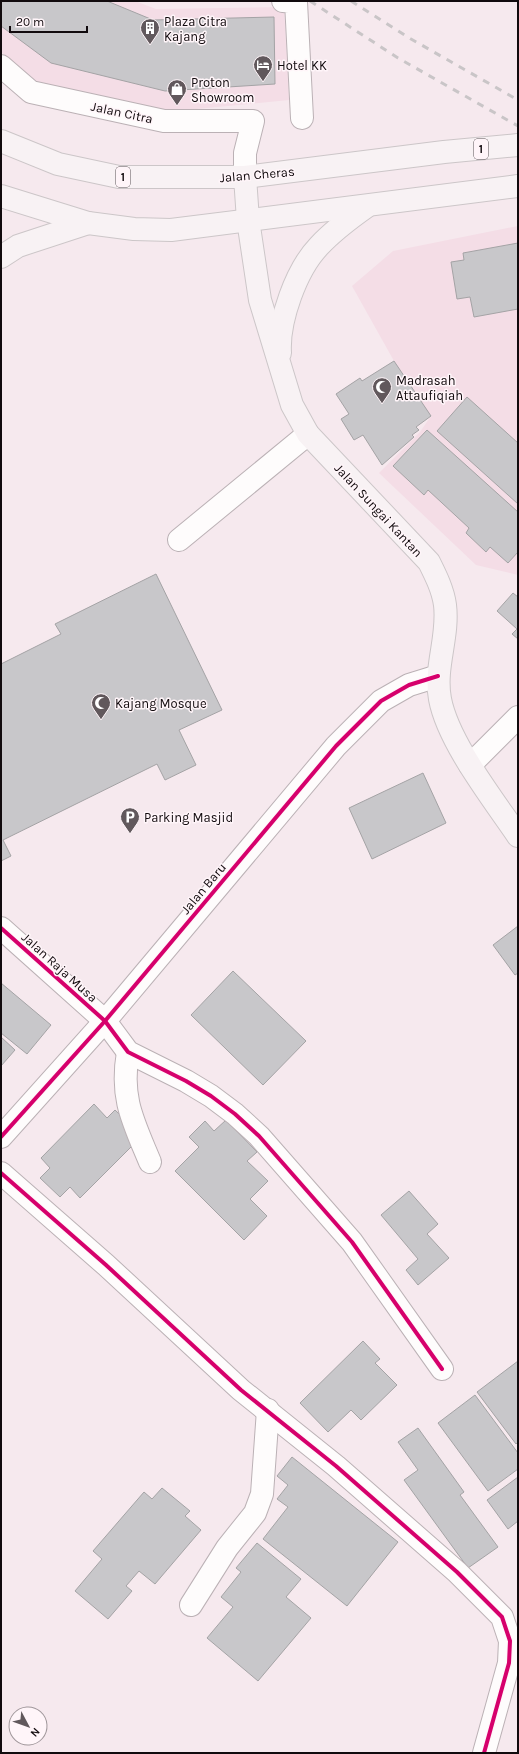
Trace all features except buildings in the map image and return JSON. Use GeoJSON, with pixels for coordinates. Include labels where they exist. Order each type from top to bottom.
{"type":"FeatureCollection","features":[{"type":"Feature","properties":{"kind":"main road","name":"Jalan Cheras"},"geometry":{"type":"LineString","coordinates":[[2,146],[58,164],[119,177],[245,177],[444,152],[518,145]]}},
{"type":"Feature","properties":{"kind":"main road","name":"Jalan Sungai Kantan"},"geometry":{"type":"LineString","coordinates":[[245,177],[248,220],[260,300],[284,383],[292,405],[308,434],[429,562],[440,584],[445,604],[446,622],[438,676],[440,699],[445,716],[470,765],[518,836]]}},
{"type":"Feature","properties":{"kind":"main road"},"geometry":{"type":"LineString","coordinates":[[1,196],[88,223],[134,230],[171,230],[518,186]]}},
{"type":"Feature","properties":{"kind":"main road"},"geometry":{"type":"LineString","coordinates":[[284,383],[280,352],[281,329],[291,296],[302,270],[318,247],[338,228],[367,206]]}},
{"type":"Feature","properties":{"kind":"main road"},"geometry":{"type":"LineString","coordinates":[[1,257],[18,246],[88,223]]}},
{"type":"Feature","properties":{"kind":"street"},"geometry":{"type":"LineString","coordinates":[[292,1],[302,118]]}},
{"type":"Feature","properties":{"kind":"street","name":"Jalan Citra"},"geometry":{"type":"LineString","coordinates":[[1,66],[31,92],[164,121],[253,121],[245,153],[245,177]]}},
{"type":"Feature","properties":{"kind":"street"},"geometry":{"type":"LineString","coordinates":[[179,540],[308,434]]}},
{"type":"Feature","properties":{"kind":"street","name":"Jalan Baru"},"geometry":{"type":"LineString","coordinates":[[1,1136],[105,1021],[336,746],[381,701],[409,685],[438,676]]}},
{"type":"Feature","properties":{"kind":"street"},"geometry":{"type":"LineString","coordinates":[[470,765],[518,717]]}},
{"type":"Feature","properties":{"kind":"street","name":"Jalan Raja Musa"},"geometry":{"type":"LineString","coordinates":[[1,928],[105,1021],[128,1052]]}},
{"type":"Feature","properties":{"kind":"street"},"geometry":{"type":"LineString","coordinates":[[150,1162],[131,1116],[127,1100],[125,1077],[128,1052],[186,1081],[211,1096],[235,1114],[259,1136],[352,1242],[442,1369]]}},
{"type":"Feature","properties":{"kind":"street"},"geometry":{"type":"LineString","coordinates":[[1,1172],[106,1265],[241,1390],[268,1410],[336,1466],[452,1567],[502,1617],[510,1641],[509,1663],[484,1753]]}},
{"type":"Feature","properties":{"kind":"street"},"geometry":{"type":"LineString","coordinates":[[191,1605],[227,1548],[255,1513],[262,1494],[268,1410]]}},
{"type":"Feature","properties":{"kind":"shaded area","name":"Plaza Citra Kajang"},"geometry":{"type":"Polygon","coordinates":[[[1,1],[135,1],[156,9],[284,7],[289,100],[166,112],[36,83],[1,52],[1,1]]]}},
{"type":"Feature","properties":{"kind":"shaded area"},"geometry":{"type":"Polygon","coordinates":[[[518,226],[518,575],[476,565],[379,473],[420,432],[431,416],[394,361],[352,286],[393,251],[518,226]]]}},
{"type":"Feature","properties":{"kind":"railway"},"geometry":{"type":"LineString","coordinates":[[310,1],[398,58],[518,126]]}},
{"type":"Feature","properties":{"kind":"railway"},"geometry":{"type":"LineString","coordinates":[[351,1],[411,39],[518,100]]}},
{"type":"Feature","properties":{"kind":"cycle path"},"geometry":{"type":"LineString","coordinates":[[1,1137],[105,1021],[336,746],[381,701],[409,685],[438,676]]}},
{"type":"Feature","properties":{"kind":"cycle path"},"geometry":{"type":"LineString","coordinates":[[1,928],[105,1021],[128,1052],[186,1081],[211,1096],[235,1114],[259,1136],[352,1242],[442,1369]]}},
{"type":"Feature","properties":{"kind":"cycle path"},"geometry":{"type":"LineString","coordinates":[[1,1173],[106,1265],[241,1390],[336,1466],[457,1572],[502,1617],[510,1641],[509,1663],[484,1753]]}},
{"type":"Feature","properties":{"kind":"place","name":"Plaza Citra Kajang"},"geometry":{"type":"Point","coordinates":[150,45]}},
{"type":"Feature","properties":{"kind":"place","name":"Hotel KK"},"geometry":{"type":"Point","coordinates":[263,82]}},
{"type":"Feature","properties":{"kind":"place","name":"Proton Showroom"},"geometry":{"type":"Point","coordinates":[177,106]}},
{"type":"Feature","properties":{"kind":"place","name":"Madrasah Attaufiqiah"},"geometry":{"type":"Point","coordinates":[382,404]}},
{"type":"Feature","properties":{"kind":"place","name":"Kajang Mosque"},"geometry":{"type":"Point","coordinates":[101,720]}},
{"type":"Feature","properties":{"kind":"place","name":"Parking Masjid"},"geometry":{"type":"Point","coordinates":[130,834]}}]}
